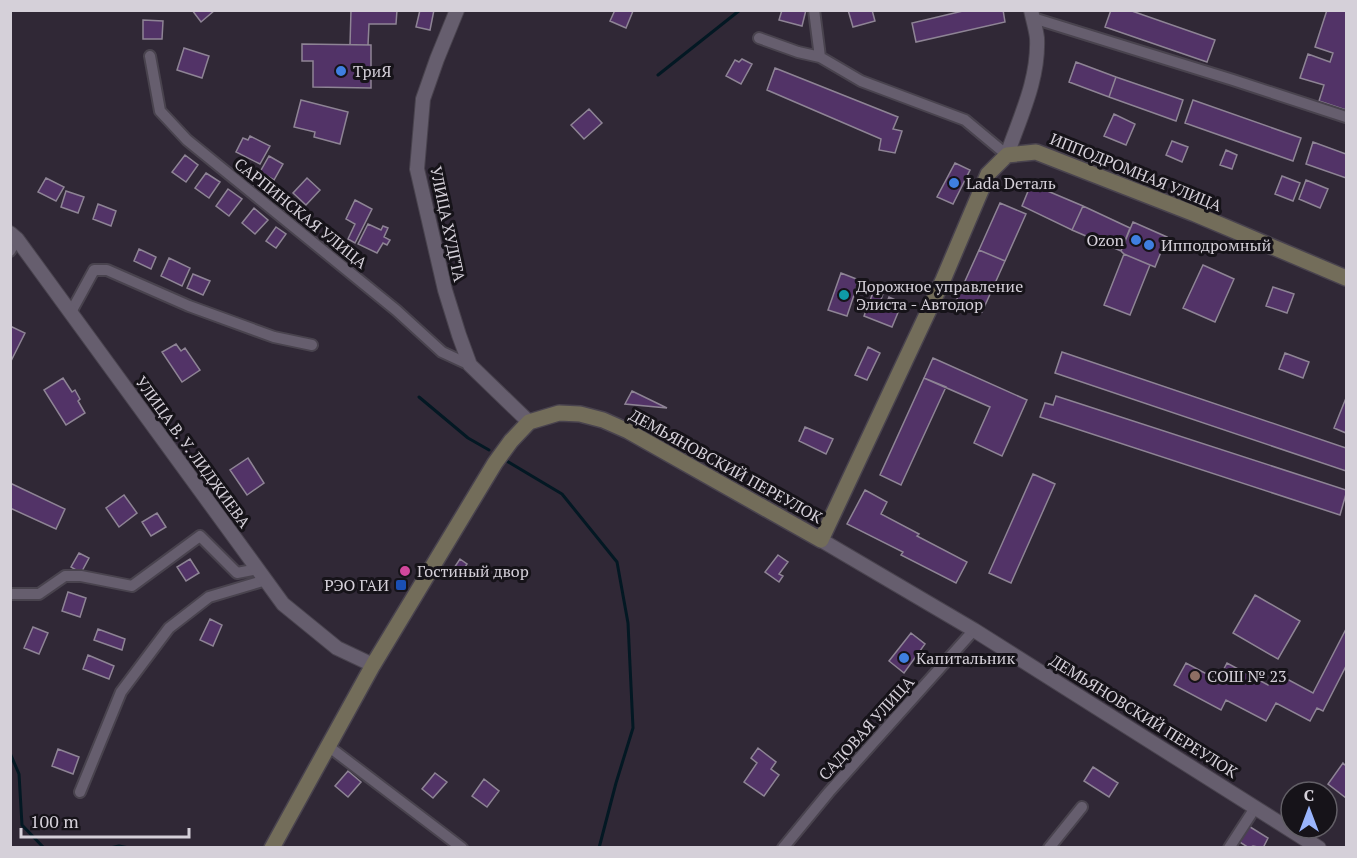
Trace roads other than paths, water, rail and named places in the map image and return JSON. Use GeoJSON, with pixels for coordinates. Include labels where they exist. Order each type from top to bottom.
{"type":"FeatureCollection","features":[{"type":"Feature","properties":{"kind":"main road","name":"ИППОДРОМНАЯ УЛИЦА"},"geometry":{"type":"LineString","coordinates":[[1007,155],[1036,152],[1195,214],[1347,278]]}},
{"type":"Feature","properties":{"kind":"main road"},"geometry":{"type":"LineString","coordinates":[[821,540],[943,280],[988,174],[1007,155]]}},
{"type":"Feature","properties":{"kind":"main road","name":"ДЕМЬЯНОВСКИЙ ПЕРЕУЛОК"},"geometry":{"type":"LineString","coordinates":[[528,422],[559,413],[580,414],[603,420],[628,431],[821,540]]}},
{"type":"Feature","properties":{"kind":"main road"},"geometry":{"type":"LineString","coordinates":[[272,848],[373,665],[495,463],[528,422]]}},
{"type":"Feature","properties":{"kind":"street","name":"УЛИЦА ХУДГТА"},"geometry":{"type":"LineString","coordinates":[[457,10],[423,99],[417,170],[445,290],[470,365],[528,422]]}},
{"type":"Feature","properties":{"kind":"street"},"geometry":{"type":"LineString","coordinates":[[814,10],[820,57]]}},
{"type":"Feature","properties":{"kind":"street"},"geometry":{"type":"LineString","coordinates":[[759,38],[820,57],[861,81],[965,120],[1007,155],[1034,76],[1037,54],[1032,14],[1347,117]]}},
{"type":"Feature","properties":{"kind":"street","name":"САРПИНСКАЯ УЛИЦА"},"geometry":{"type":"LineString","coordinates":[[150,56],[160,111],[187,140],[396,310],[442,352],[470,365]]}},
{"type":"Feature","properties":{"kind":"street","name":"УЛИЦА В. У. ЛИДЖИЕВА"},"geometry":{"type":"LineString","coordinates":[[13,241],[71,312],[283,604],[336,648],[373,665]]}},
{"type":"Feature","properties":{"kind":"street"},"geometry":{"type":"LineString","coordinates":[[71,312],[94,270],[107,270],[189,306],[274,337],[312,345]]}},
{"type":"Feature","properties":{"kind":"street"},"geometry":{"type":"LineString","coordinates":[[10,594],[39,594],[65,576],[81,576],[132,586],[200,536],[237,573],[262,575]]}},
{"type":"Feature","properties":{"kind":"street","name":"ДЕМЬЯНОВСКИЙ ПЕРЕУЛОК"},"geometry":{"type":"LineString","coordinates":[[821,540],[974,630],[1318,848]]}},
{"type":"Feature","properties":{"kind":"street"},"geometry":{"type":"LineString","coordinates":[[80,792],[121,692],[169,628],[209,597],[262,575]]}},
{"type":"Feature","properties":{"kind":"street","name":"САДОВАЯ УЛИЦА"},"geometry":{"type":"LineString","coordinates":[[783,848],[829,792],[974,630]]}},
{"type":"Feature","properties":{"kind":"street"},"geometry":{"type":"LineString","coordinates":[[328,746],[462,848]]}},
{"type":"Feature","properties":{"kind":"street"},"geometry":{"type":"LineString","coordinates":[[1049,848],[1082,807]]}},
{"type":"Feature","properties":{"kind":"street"},"geometry":{"type":"LineString","coordinates":[[1229,848],[1255,808]]}},
{"type":"Feature","properties":{"kind":"waterway"},"geometry":{"type":"LineString","coordinates":[[658,75],[740,10]]}},
{"type":"Feature","properties":{"kind":"waterway"},"geometry":{"type":"LineString","coordinates":[[419,397],[468,438],[489,450]]}},
{"type":"Feature","properties":{"kind":"waterway"},"geometry":{"type":"LineString","coordinates":[[505,460],[562,494],[617,562],[628,623],[633,728],[599,848]]}},
{"type":"Feature","properties":{"kind":"waterway"},"geometry":{"type":"LineString","coordinates":[[10,753],[19,774],[22,825],[44,848]]}},
{"type":"Feature","properties":{"kind":"waterway"},"geometry":{"type":"LineString","coordinates":[[110,848],[119,846],[129,848]]}},
{"type":"Feature","properties":{"kind":"place","name":"ТриЯ"},"geometry":{"type":"Point","coordinates":[341,71]}},
{"type":"Feature","properties":{"kind":"place","name":"Lada Dеталь"},"geometry":{"type":"Point","coordinates":[954,183]}},
{"type":"Feature","properties":{"kind":"place","name":"Ozon"},"geometry":{"type":"Point","coordinates":[1136,240]}},
{"type":"Feature","properties":{"kind":"place","name":"Ипподромный"},"geometry":{"type":"Point","coordinates":[1149,245]}},
{"type":"Feature","properties":{"kind":"place","name":"Дорожное управление Элиста - Автодор"},"geometry":{"type":"Point","coordinates":[844,295]}},
{"type":"Feature","properties":{"kind":"place","name":"Гостиный двор"},"geometry":{"type":"Point","coordinates":[405,571]}},
{"type":"Feature","properties":{"kind":"place","name":"РЭО ГАИ"},"geometry":{"type":"Point","coordinates":[401,585]}},
{"type":"Feature","properties":{"kind":"place","name":"Капитальник"},"geometry":{"type":"Point","coordinates":[904,658]}},
{"type":"Feature","properties":{"kind":"place","name":"СОШ № 23"},"geometry":{"type":"Point","coordinates":[1195,676]}}]}
